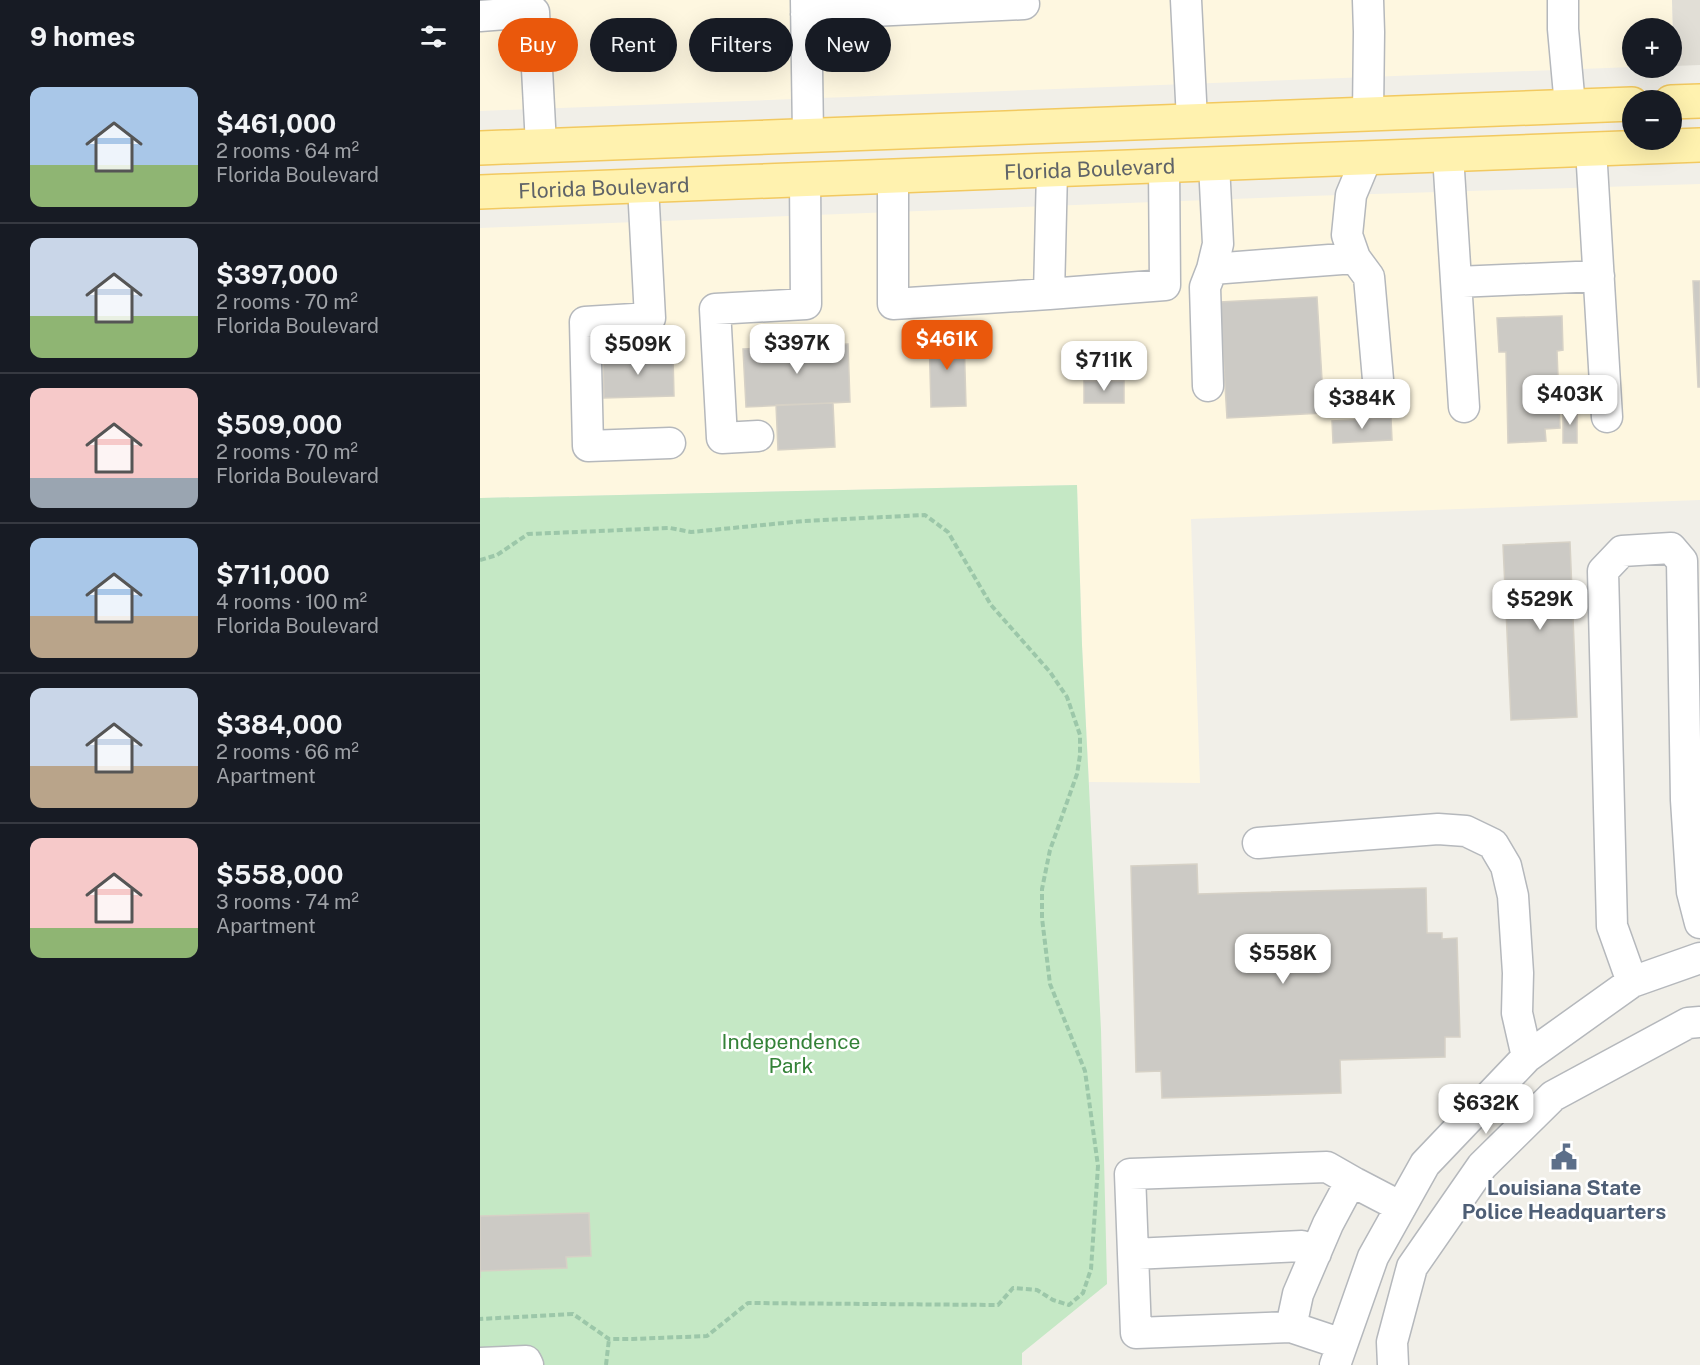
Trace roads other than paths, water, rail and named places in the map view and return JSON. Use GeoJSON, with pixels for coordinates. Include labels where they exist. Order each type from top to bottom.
{"type":"FeatureCollection","features":[{"type":"Feature","properties":{"kind":"main road"},"geometry":{"type":"LineString","coordinates":[[1682,102],[1700,101]]}},
{"type":"Feature","properties":{"kind":"main road"},"geometry":{"type":"LineString","coordinates":[[480,148],[1622,104]]}},
{"type":"Feature","properties":{"kind":"main road"},"geometry":{"type":"LineString","coordinates":[[1366,159],[1368,114]]}},
{"type":"Feature","properties":{"kind":"main road"},"geometry":{"type":"LineString","coordinates":[[805,179],[808,135]]}},
{"type":"Feature","properties":{"kind":"main road","name":"Florida Boulevard"},"geometry":{"type":"LineString","coordinates":[[480,192],[1700,145]]}},
{"type":"Feature","properties":{"kind":"street"},"geometry":{"type":"LineString","coordinates":[[1186,0],[1192,120]]}},
{"type":"Feature","properties":{"kind":"street"},"geometry":{"type":"LineString","coordinates":[[1368,0],[1368,114]]}},
{"type":"Feature","properties":{"kind":"street"},"geometry":{"type":"LineString","coordinates":[[1563,0],[1563,29],[1570,106]]}},
{"type":"Feature","properties":{"kind":"street"},"geometry":{"type":"LineString","coordinates":[[808,135],[806,7],[1024,4]]}},
{"type":"Feature","properties":{"kind":"street"},"geometry":{"type":"LineString","coordinates":[[480,16],[534,6],[542,145]]}},
{"type":"Feature","properties":{"kind":"street"},"geometry":{"type":"LineString","coordinates":[[1592,149],[1606,417]]}},
{"type":"Feature","properties":{"kind":"street"},"geometry":{"type":"LineString","coordinates":[[1448,155],[1464,407]]}},
{"type":"Feature","properties":{"kind":"street"},"geometry":{"type":"LineString","coordinates":[[1366,159],[1351,195],[1347,235],[1355,258],[1369,277],[1379,391]]}},
{"type":"Feature","properties":{"kind":"street"},"geometry":{"type":"LineString","coordinates":[[1208,386],[1205,287],[1218,244],[1214,164]]}},
{"type":"Feature","properties":{"kind":"street"},"geometry":{"type":"LineString","coordinates":[[894,176],[894,304],[1165,285],[1164,166]]}},
{"type":"Feature","properties":{"kind":"street"},"geometry":{"type":"LineString","coordinates":[[1049,294],[1052,171]]}},
{"type":"Feature","properties":{"kind":"street"},"geometry":{"type":"LineString","coordinates":[[758,436],[722,438],[715,309],[806,304],[805,179]]}},
{"type":"Feature","properties":{"kind":"street"},"geometry":{"type":"LineString","coordinates":[[643,186],[650,318],[585,322],[588,446],[670,443]]}},
{"type":"Feature","properties":{"kind":"street"},"geometry":{"type":"LineString","coordinates":[[1212,269],[1355,258]]}},
{"type":"Feature","properties":{"kind":"street"},"geometry":{"type":"LineString","coordinates":[[1456,282],[1599,276]]}},
{"type":"Feature","properties":{"kind":"street"},"geometry":{"type":"LineString","coordinates":[[1632,982],[1612,926],[1603,571],[1622,551],[1671,548],[1682,561],[1686,800],[1692,892],[1700,923]]}},
{"type":"Feature","properties":{"kind":"street"},"geometry":{"type":"LineString","coordinates":[[1258,843],[1438,829],[1466,831],[1493,844],[1506,866],[1512,896],[1518,973],[1517,1013],[1527,1057]]}},
{"type":"Feature","properties":{"kind":"street"},"geometry":{"type":"LineString","coordinates":[[1401,1207],[1327,1167],[1130,1174],[1136,1333],[1291,1327],[1339,1354],[1372,1257],[1401,1207],[1425,1164],[1527,1057],[1632,982],[1700,958]]}},
{"type":"Feature","properties":{"kind":"street"},"geometry":{"type":"LineString","coordinates":[[1393,1365],[1392,1341],[1412,1267],[1482,1166],[1553,1096],[1688,1023],[1700,1022]]}},
{"type":"Feature","properties":{"kind":"street"},"geometry":{"type":"LineString","coordinates":[[1291,1327],[1298,1294],[1328,1224],[1351,1181]]}},
{"type":"Feature","properties":{"kind":"street"},"geometry":{"type":"LineString","coordinates":[[1133,1254],[1302,1246],[1316,1253]]}},
{"type":"Feature","properties":{"kind":"street"},"geometry":{"type":"LineString","coordinates":[[480,1363],[526,1360],[528,1365]]}},
{"type":"Feature","properties":{"kind":"place","name":"Louisiana State Police Headquarters"},"geometry":{"type":"Point","coordinates":[1564,1157]}},
{"type":"Feature","properties":{"kind":"park label","name":"Independence Park"},"geometry":{"type":"Point","coordinates":[791,1053]}}]}
